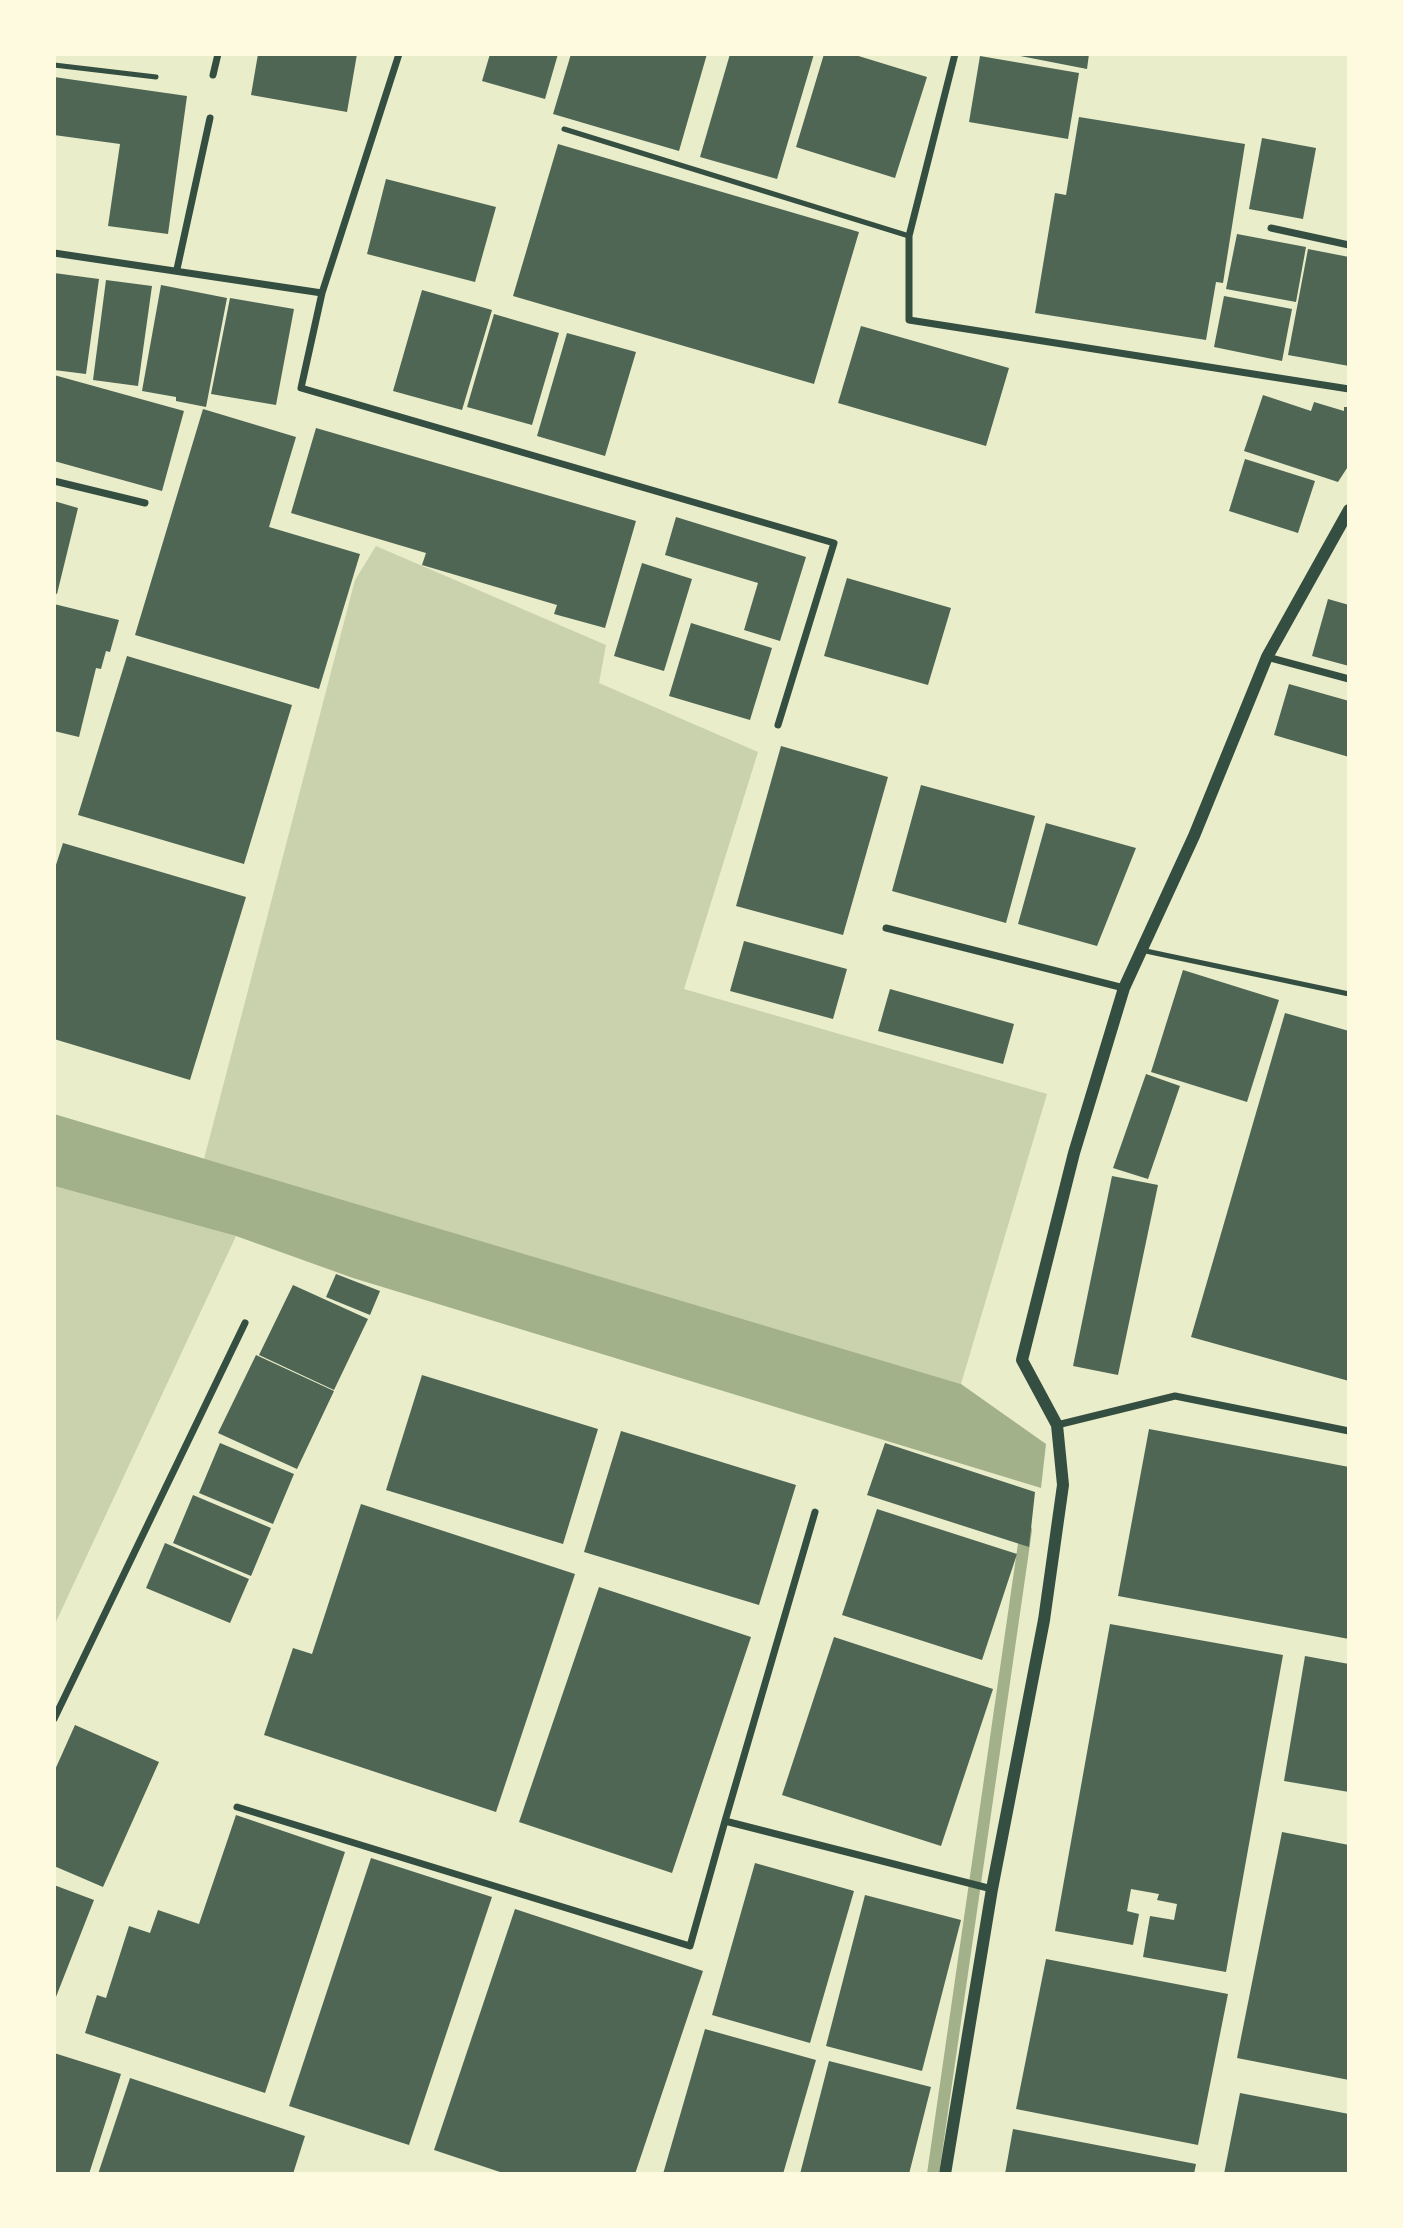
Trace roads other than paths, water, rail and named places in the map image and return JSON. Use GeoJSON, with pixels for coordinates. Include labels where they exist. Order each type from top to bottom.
{"type":"FeatureCollection","features":[{"type":"Feature","properties":{"kind":"street"},"geometry":{"type":"LineString","coordinates":[[213,75],[218,54]]}},
{"type":"Feature","properties":{"kind":"street"},"geometry":{"type":"LineString","coordinates":[[399,54],[322,293],[301,388],[834,543],[778,724]]}},
{"type":"Feature","properties":{"kind":"street"},"geometry":{"type":"LineString","coordinates":[[955,54],[909,236],[909,320],[1349,389]]}},
{"type":"Feature","properties":{"kind":"street"},"geometry":{"type":"LineString","coordinates":[[177,269],[211,118]]}},
{"type":"Feature","properties":{"kind":"street"},"geometry":{"type":"LineString","coordinates":[[1271,228],[1349,245]]}},
{"type":"Feature","properties":{"kind":"street"},"geometry":{"type":"LineString","coordinates":[[54,253],[177,269],[322,293]]}},
{"type":"Feature","properties":{"kind":"street"},"geometry":{"type":"LineString","coordinates":[[54,481],[145,503]]}},
{"type":"Feature","properties":{"kind":"street"},"geometry":{"type":"LineString","coordinates":[[946,2174],[992,1889],[1044,1620],[1063,1485],[1057,1425],[1022,1360],[1074,1153],[1125,988],[1194,836],[1267,657],[1349,510]]}},
{"type":"Feature","properties":{"kind":"street"},"geometry":{"type":"LineString","coordinates":[[1267,657],[1349,679]]}},
{"type":"Feature","properties":{"kind":"street"},"geometry":{"type":"LineString","coordinates":[[886,928],[1125,988]]}},
{"type":"Feature","properties":{"kind":"street"},"geometry":{"type":"LineString","coordinates":[[54,1720],[244,1323]]}},
{"type":"Feature","properties":{"kind":"street"},"geometry":{"type":"LineString","coordinates":[[1057,1425],[1175,1396],[1349,1431]]}},
{"type":"Feature","properties":{"kind":"street"},"geometry":{"type":"LineString","coordinates":[[237,1807],[690,1946],[815,1511]]}},
{"type":"Feature","properties":{"kind":"street"},"geometry":{"type":"LineString","coordinates":[[725,1821],[992,1889]]}},
{"type":"Feature","properties":{"kind":"lane"},"geometry":{"type":"LineString","coordinates":[[54,65],[156,78]]}},
{"type":"Feature","properties":{"kind":"lane"},"geometry":{"type":"LineString","coordinates":[[564,129],[909,236]]}},
{"type":"Feature","properties":{"kind":"lane"},"geometry":{"type":"LineString","coordinates":[[1141,950],[1349,994]]}},
{"type":"Feature","properties":{"kind":"waterway"},"geometry":{"type":"LineString","coordinates":[[933,2174],[1026,1530]]}}]}
